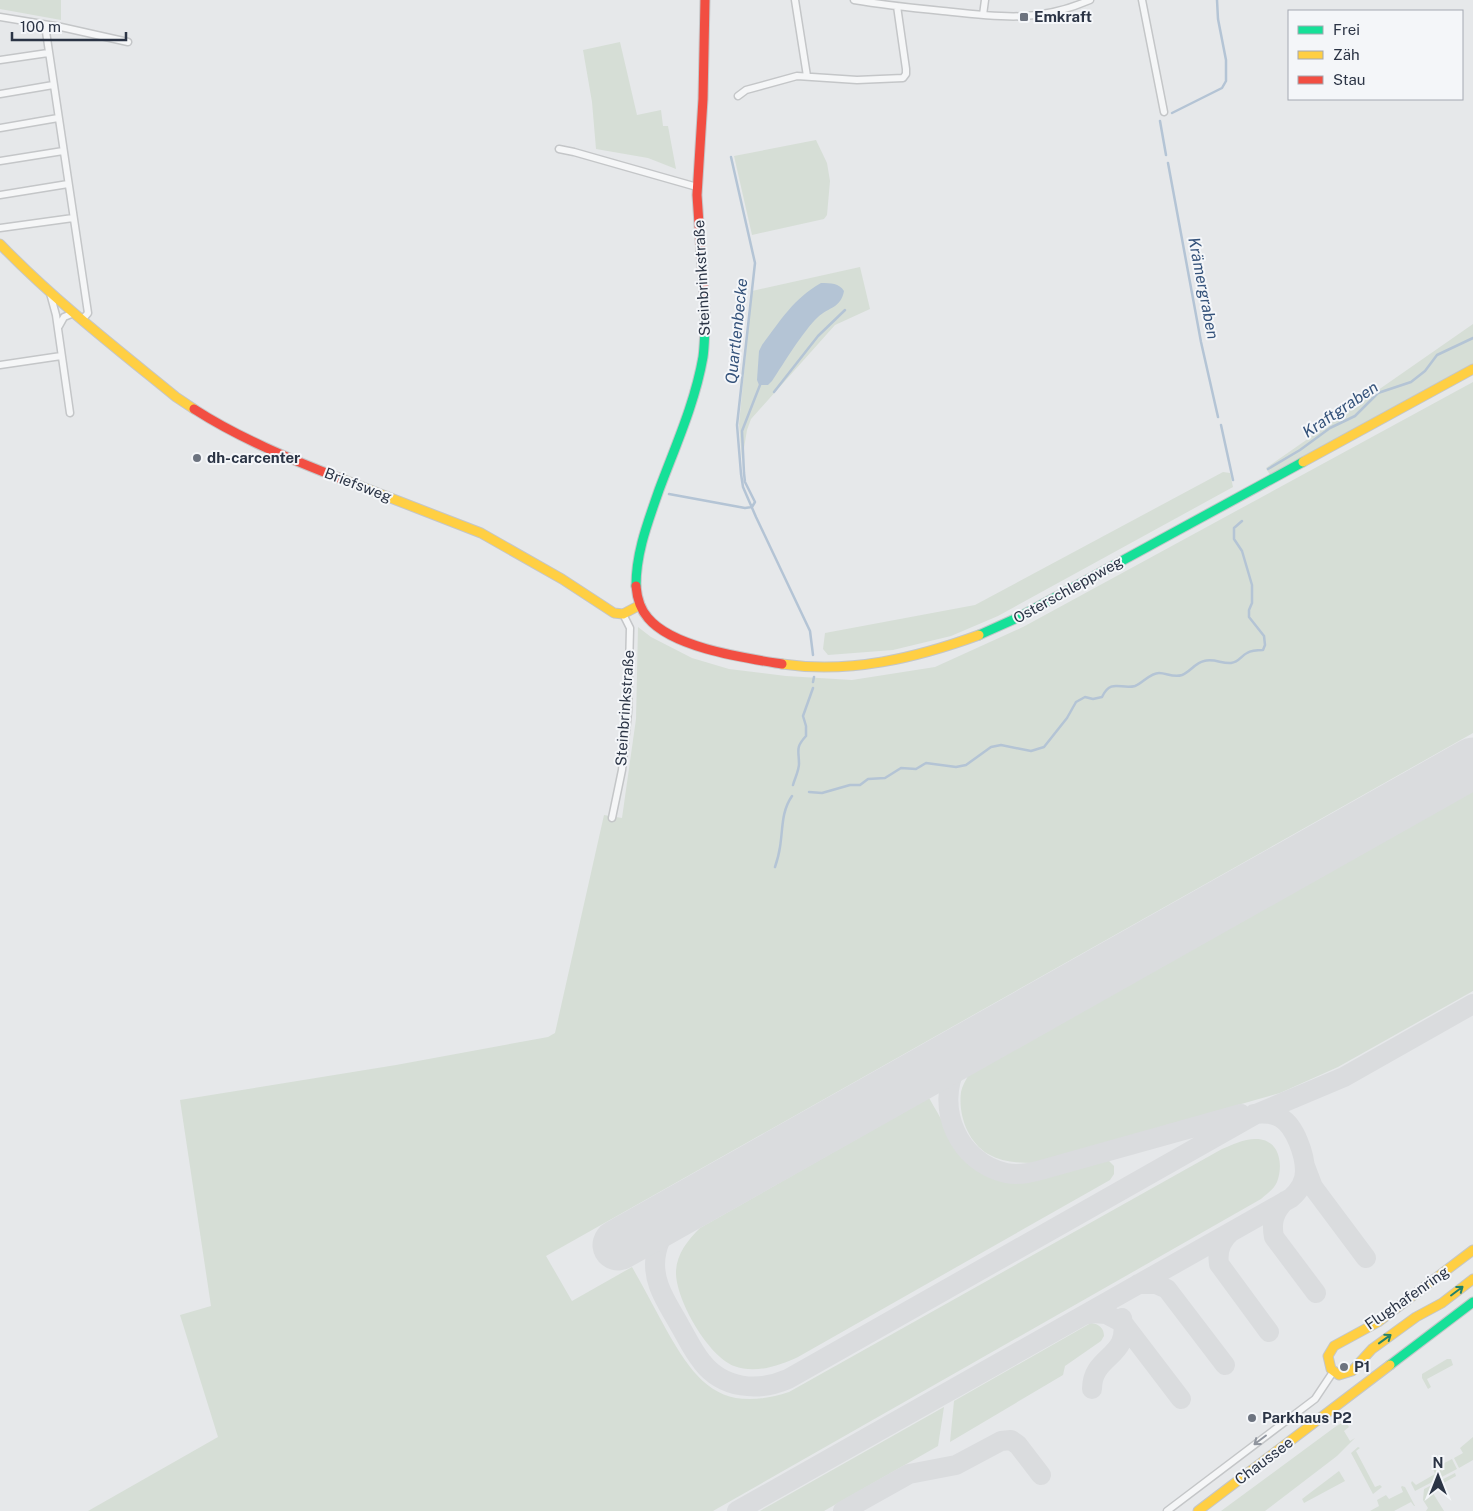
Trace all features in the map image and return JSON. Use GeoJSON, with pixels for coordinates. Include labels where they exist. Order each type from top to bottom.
{"type":"FeatureCollection","features":[{"type":"Feature","properties":{"kind":"street","name":"Steinbrinkstraße"},"geometry":{"type":"LineString","coordinates":[[640,605],[635,582],[639,555],[651,514],[698,380],[706,342],[697,187],[702,112],[705,0]]}},
{"type":"Feature","properties":{"kind":"street"},"geometry":{"type":"LineString","coordinates":[[795,0],[807,76]]}},
{"type":"Feature","properties":{"kind":"street"},"geometry":{"type":"LineString","coordinates":[[854,0],[1012,17],[1037,16],[1063,10],[1090,0]]}},
{"type":"Feature","properties":{"kind":"street"},"geometry":{"type":"LineString","coordinates":[[984,15],[986,0]]}},
{"type":"Feature","properties":{"kind":"street"},"geometry":{"type":"LineString","coordinates":[[1142,0],[1164,112]]}},
{"type":"Feature","properties":{"kind":"street"},"geometry":{"type":"LineString","coordinates":[[738,96],[746,90],[798,76],[857,80],[903,78],[906,74],[906,68],[897,6]]}},
{"type":"Feature","properties":{"kind":"street"},"geometry":{"type":"LineString","coordinates":[[0,17],[128,42]]}},
{"type":"Feature","properties":{"kind":"street"},"geometry":{"type":"LineString","coordinates":[[45,25],[88,313],[82,320]]}},
{"type":"Feature","properties":{"kind":"street"},"geometry":{"type":"LineString","coordinates":[[0,60],[48,53]]}},
{"type":"Feature","properties":{"kind":"street"},"geometry":{"type":"LineString","coordinates":[[2,93],[53,85]]}},
{"type":"Feature","properties":{"kind":"street"},"geometry":{"type":"LineString","coordinates":[[0,128],[58,118]]}},
{"type":"Feature","properties":{"kind":"street"},"geometry":{"type":"LineString","coordinates":[[558,149],[697,187]]}},
{"type":"Feature","properties":{"kind":"street"},"geometry":{"type":"LineString","coordinates":[[0,161],[64,151]]}},
{"type":"Feature","properties":{"kind":"street"},"geometry":{"type":"LineString","coordinates":[[0,195],[68,184]]}},
{"type":"Feature","properties":{"kind":"street"},"geometry":{"type":"LineString","coordinates":[[0,228],[73,218]]}},
{"type":"Feature","properties":{"kind":"street","name":"Briefsweg"},"geometry":{"type":"LineString","coordinates":[[1,248],[82,320],[176,397],[214,421],[303,464],[481,533],[562,579],[614,613],[624,614]]}},
{"type":"Feature","properties":{"kind":"street"},"geometry":{"type":"LineString","coordinates":[[49,291],[58,327],[70,413]]}},
{"type":"Feature","properties":{"kind":"street"},"geometry":{"type":"LineString","coordinates":[[58,327],[64,317],[74,313]]}},
{"type":"Feature","properties":{"kind":"street"},"geometry":{"type":"LineString","coordinates":[[0,366],[61,356]]}},
{"type":"Feature","properties":{"kind":"street","name":"Osterschleppweg"},"geometry":{"type":"LineString","coordinates":[[640,605],[652,622],[672,635],[693,644],[754,660],[790,665],[842,666],[890,661],[926,654],[985,634],[1019,617],[1473,369]]}},
{"type":"Feature","properties":{"kind":"street"},"geometry":{"type":"LineString","coordinates":[[624,614],[640,605]]}},
{"type":"Feature","properties":{"kind":"street","name":"Steinbrinkstraße"},"geometry":{"type":"LineString","coordinates":[[612,818],[622,770],[628,712],[630,628],[624,614]]}},
{"type":"Feature","properties":{"kind":"street","name":"Flughafenring"},"geometry":{"type":"LineString","coordinates":[[1473,1250],[1378,1322],[1334,1346],[1328,1356],[1330,1367],[1334,1372],[1343,1375],[1352,1371],[1372,1349],[1416,1316],[1442,1302],[1473,1279]]}},
{"type":"Feature","properties":{"kind":"street","name":"Chaussee"},"geometry":{"type":"LineString","coordinates":[[1198,1511],[1473,1302]]}},
{"type":"Feature","properties":{"kind":"street"},"geometry":{"type":"LineString","coordinates":[[1167,1511],[1316,1399],[1334,1372]]}},
{"type":"Feature","properties":{"kind":"shaded area"},"geometry":{"type":"Polygon","coordinates":[[[0,0],[61,0],[61,20],[0,9],[0,0]]]}},
{"type":"Feature","properties":{"kind":"shaded area"},"geometry":{"type":"Polygon","coordinates":[[[620,42],[637,115],[661,110],[663,126],[668,126],[676,169],[648,158],[596,149],[592,102],[583,50],[620,42]]]}},
{"type":"Feature","properties":{"kind":"shaded area"},"geometry":{"type":"Polygon","coordinates":[[[816,140],[827,163],[830,181],[827,215],[824,219],[752,235],[734,156],[816,140]]]}},
{"type":"Feature","properties":{"kind":"shaded area"},"geometry":{"type":"Polygon","coordinates":[[[860,267],[870,309],[835,325],[751,419],[747,430],[742,460],[739,424],[752,291],[860,267]]]}},
{"type":"Feature","properties":{"kind":"shaded area"},"geometry":{"type":"Polygon","coordinates":[[[1473,324],[1473,364],[1270,475],[1266,468],[1473,324]]]}},
{"type":"Feature","properties":{"kind":"shaded area"},"geometry":{"type":"Polygon","coordinates":[[[1473,382],[1473,733],[546,1256],[572,1301],[632,1267],[678,1350],[702,1380],[715,1390],[730,1396],[746,1399],[766,1398],[789,1392],[1234,1144],[1251,1139],[1263,1140],[1270,1143],[1278,1153],[1280,1168],[1277,1182],[1261,1199],[713,1511],[88,1511],[218,1437],[180,1315],[211,1306],[180,1100],[396,1065],[548,1037],[555,1033],[604,815],[622,818],[636,719],[638,627],[651,637],[692,658],[729,669],[786,676],[852,680],[935,667],[1023,627],[1473,382]]]}},
{"type":"Feature","properties":{"kind":"shaded area"},"geometry":{"type":"Polygon","coordinates":[[[1223,472],[1230,473],[1233,487],[998,616],[951,636],[893,650],[828,655],[823,649],[825,633],[975,605],[1223,472]]]}},
{"type":"Feature","properties":{"kind":"shaded area"},"geometry":{"type":"Polygon","coordinates":[[[1473,790],[1473,991],[1338,1067],[1280,1093],[1034,1163],[999,1159],[981,1149],[970,1135],[963,1119],[960,1101],[963,1085],[969,1074],[1473,790]]]}},
{"type":"Feature","properties":{"kind":"shaded area"},"geometry":{"type":"Polygon","coordinates":[[[929,1098],[957,1145],[968,1158],[981,1169],[996,1176],[1013,1180],[1034,1178],[1087,1163],[1105,1160],[1114,1166],[1114,1174],[1110,1180],[798,1357],[775,1366],[758,1369],[734,1366],[724,1360],[704,1339],[687,1311],[681,1296],[676,1271],[678,1258],[687,1242],[700,1228],[929,1098]]]}},
{"type":"Feature","properties":{"kind":"shaded area"},"geometry":{"type":"Polygon","coordinates":[[[1091,1323],[1100,1327],[1104,1336],[1101,1341],[1065,1366],[1063,1375],[950,1442],[954,1401],[1091,1323]]]}},
{"type":"Feature","properties":{"kind":"shaded area"},"geometry":{"type":"Polygon","coordinates":[[[1447,1359],[1451,1359],[1453,1365],[1427,1379],[1431,1387],[1428,1389],[1422,1374],[1447,1359]]]}},
{"type":"Feature","properties":{"kind":"shaded area"},"geometry":{"type":"Polygon","coordinates":[[[944,1407],[938,1446],[824,1511],[760,1511],[944,1407]]]}},
{"type":"Feature","properties":{"kind":"shaded area"},"geometry":{"type":"Polygon","coordinates":[[[1345,1421],[1349,1427],[1344,1431],[1350,1441],[1355,1438],[1337,1456],[1265,1511],[1221,1511],[1335,1427],[1345,1421]]]}},
{"type":"Feature","properties":{"kind":"shaded area"},"geometry":{"type":"Polygon","coordinates":[[[1473,1437],[1473,1460],[1459,1468],[1454,1458],[1463,1453],[1460,1448],[1473,1437]]]}},
{"type":"Feature","properties":{"kind":"shaded area"},"geometry":{"type":"Polygon","coordinates":[[[1358,1447],[1360,1448],[1356,1451],[1375,1487],[1380,1485],[1382,1487],[1373,1494],[1351,1453],[1358,1447]]]}},
{"type":"Feature","properties":{"kind":"shaded area"},"geometry":{"type":"Polygon","coordinates":[[[1452,1459],[1457,1469],[1415,1491],[1411,1483],[1412,1481],[1416,1485],[1435,1474],[1433,1469],[1452,1459]]]}},
{"type":"Feature","properties":{"kind":"shaded area"},"geometry":{"type":"Polygon","coordinates":[[[1339,1471],[1345,1481],[1304,1503],[1302,1499],[1339,1471]]]}},
{"type":"Feature","properties":{"kind":"shaded area"},"geometry":{"type":"Polygon","coordinates":[[[1455,1473],[1456,1476],[1431,1490],[1444,1511],[1426,1511],[1428,1508],[1423,1500],[1424,1489],[1455,1473]]]}},
{"type":"Feature","properties":{"kind":"shaded area"},"geometry":{"type":"Polygon","coordinates":[[[1402,1486],[1405,1487],[1415,1506],[1411,1502],[1394,1511],[1370,1511],[1379,1506],[1377,1500],[1386,1495],[1389,1499],[1403,1492],[1402,1486]]]}},
{"type":"Feature","properties":{"kind":"water"},"geometry":{"type":"Polygon","coordinates":[[[821,283],[840,286],[844,291],[840,301],[818,317],[806,330],[772,381],[768,385],[759,385],[757,380],[759,351],[762,345],[795,303],[821,283]]]}},
{"type":"Feature","properties":{"kind":"waterway","name":"Krämergraben"},"geometry":{"type":"LineString","coordinates":[[1172,113],[1222,88],[1226,81],[1226,60],[1218,19],[1217,0]]}},
{"type":"Feature","properties":{"kind":"waterway","name":"Krämergraben"},"geometry":{"type":"LineString","coordinates":[[1160,121],[1166,155]]}},
{"type":"Feature","properties":{"kind":"waterway","name":"Quartlenbecke"},"geometry":{"type":"LineString","coordinates":[[731,157],[755,263],[737,425],[743,487],[810,631],[813,655]]}},
{"type":"Feature","properties":{"kind":"waterway","name":"Krämergraben"},"geometry":{"type":"LineString","coordinates":[[1168,163],[1201,342],[1218,417]]}},
{"type":"Feature","properties":{"kind":"waterway"},"geometry":{"type":"LineString","coordinates":[[774,392],[818,336],[845,310]]}},
{"type":"Feature","properties":{"kind":"waterway","name":"Kraftgraben"},"geometry":{"type":"LineString","coordinates":[[1268,469],[1300,450],[1330,428],[1355,416],[1378,393],[1411,382],[1425,371],[1437,355],[1473,338]]}},
{"type":"Feature","properties":{"kind":"waterway","name":"Quartlenbecke"},"geometry":{"type":"LineString","coordinates":[[669,494],[745,508],[752,507],[755,502],[745,482],[742,431],[760,385]]}},
{"type":"Feature","properties":{"kind":"waterway","name":"Krämergraben"},"geometry":{"type":"LineString","coordinates":[[1221,425],[1233,480]]}},
{"type":"Feature","properties":{"kind":"waterway"},"geometry":{"type":"LineString","coordinates":[[809,792],[822,793],[850,785],[860,785],[868,779],[885,778],[901,768],[916,769],[926,763],[956,767],[966,765],[991,747],[1001,745],[1031,751],[1044,747],[1067,718],[1076,702],[1085,697],[1093,699],[1102,697],[1105,691],[1113,686],[1135,686],[1156,673],[1179,676],[1204,661],[1211,660],[1231,663],[1249,652],[1263,650],[1265,645],[1264,636],[1249,617],[1252,603],[1252,585],[1242,551],[1234,539],[1234,528],[1242,521]]}},
{"type":"Feature","properties":{"kind":"waterway","name":"Quartlenbecke"},"geometry":{"type":"LineString","coordinates":[[813,682],[814,677]]}},
{"type":"Feature","properties":{"kind":"waterway","name":"Quartlenbecke"},"geometry":{"type":"LineString","coordinates":[[793,785],[799,766],[799,746],[806,736],[803,716],[813,688]]}},
{"type":"Feature","properties":{"kind":"waterway","name":"Quartlenbecke"},"geometry":{"type":"LineString","coordinates":[[775,867],[780,850],[784,814],[792,796]]}},
{"type":"Feature","properties":{"kind":"taxiway"},"geometry":{"type":"LineString","coordinates":[[691,1204],[673,1220],[660,1240],[655,1262],[656,1274],[663,1296],[696,1353],[710,1371],[720,1378],[742,1386],[765,1386],[777,1383],[788,1379],[1256,1114],[1344,1077],[1473,1004]]}},
{"type":"Feature","properties":{"kind":"taxiway"},"geometry":{"type":"LineString","coordinates":[[977,1042],[957,1065],[948,1099],[950,1115],[955,1131],[964,1146],[975,1158],[989,1167],[1006,1173],[1022,1174],[1038,1171],[1241,1114]]}},
{"type":"Feature","properties":{"kind":"taxiway"},"geometry":{"type":"LineString","coordinates":[[737,1511],[1291,1198],[1301,1186],[1305,1175],[1305,1164],[1295,1134],[1286,1122],[1275,1115],[1254,1114]]}},
{"type":"Feature","properties":{"kind":"taxiway"},"geometry":{"type":"LineString","coordinates":[[1305,1166],[1313,1187],[1366,1258]]}},
{"type":"Feature","properties":{"kind":"taxiway"},"geometry":{"type":"LineString","coordinates":[[1285,1201],[1278,1209],[1274,1218],[1274,1237],[1316,1293]]}},
{"type":"Feature","properties":{"kind":"taxiway"},"geometry":{"type":"LineString","coordinates":[[1231,1232],[1220,1246],[1219,1264],[1269,1332]]}},
{"type":"Feature","properties":{"kind":"taxiway"},"geometry":{"type":"LineString","coordinates":[[1138,1284],[1156,1284],[1167,1289],[1225,1365]]}},
{"type":"Feature","properties":{"kind":"taxiway"},"geometry":{"type":"LineString","coordinates":[[1084,1315],[1093,1313],[1106,1314],[1123,1323],[1181,1399]]}},
{"type":"Feature","properties":{"kind":"taxiway"},"geometry":{"type":"LineString","coordinates":[[1092,1389],[1098,1369],[1122,1341],[1124,1331],[1122,1318]]}},
{"type":"Feature","properties":{"kind":"taxiway"},"geometry":{"type":"LineString","coordinates":[[843,1511],[909,1474],[956,1465],[1001,1441],[1011,1440],[1018,1445],[1041,1475]]}},
{"type":"Feature","properties":{"kind":"runway"},"geometry":{"type":"LineString","coordinates":[[618,1245],[1473,763]]}},
{"type":"Feature","properties":{"kind":"traffic: fast"},"geometry":{"type":"LineString","coordinates":[[636,586],[640,549],[647,525],[695,391],[704,351],[705,311]]}},
{"type":"Feature","properties":{"kind":"traffic: fast"},"geometry":{"type":"LineString","coordinates":[[979,635],[1019,617],[1303,462]]}},
{"type":"Feature","properties":{"kind":"traffic: fast"},"geometry":{"type":"LineString","coordinates":[[1390,1365],[1473,1302]]}},
{"type":"Feature","properties":{"kind":"traffic: slow"},"geometry":{"type":"LineString","coordinates":[[0,244],[42,285],[86,323],[176,397],[194,409]]}},
{"type":"Feature","properties":{"kind":"traffic: slow"},"geometry":{"type":"LineString","coordinates":[[1303,462],[1473,369]]}},
{"type":"Feature","properties":{"kind":"traffic: slow"},"geometry":{"type":"LineString","coordinates":[[339,478],[481,533],[562,579],[614,613],[623,614],[640,605]]}},
{"type":"Feature","properties":{"kind":"traffic: slow"},"geometry":{"type":"LineString","coordinates":[[782,664],[807,667],[833,667],[882,662],[931,651],[979,635]]}},
{"type":"Feature","properties":{"kind":"traffic: slow"},"geometry":{"type":"LineString","coordinates":[[1473,1250],[1378,1322],[1334,1346],[1328,1356],[1331,1369],[1339,1375],[1352,1371],[1372,1349],[1416,1317],[1442,1303],[1473,1279]]}},
{"type":"Feature","properties":{"kind":"traffic: slow"},"geometry":{"type":"LineString","coordinates":[[1198,1511],[1390,1365]]}},
{"type":"Feature","properties":{"kind":"traffic: jam"},"geometry":{"type":"LineString","coordinates":[[705,0],[703,99],[697,195],[705,311]]}},
{"type":"Feature","properties":{"kind":"traffic: jam"},"geometry":{"type":"LineString","coordinates":[[194,409],[247,439],[339,478]]}},
{"type":"Feature","properties":{"kind":"traffic: jam"},"geometry":{"type":"LineString","coordinates":[[636,586],[639,603],[645,615],[659,628],[674,637],[710,650],[782,664]]}},
{"type":"Feature","properties":{"kind":"place","name":"Emkraft"},"geometry":{"type":"Point","coordinates":[1024,17]}},
{"type":"Feature","properties":{"kind":"place","name":"dh-carcenter"},"geometry":{"type":"Point","coordinates":[197,458]}},
{"type":"Feature","properties":{"kind":"place","name":"P1"},"geometry":{"type":"Point","coordinates":[1344,1367]}},
{"type":"Feature","properties":{"kind":"place","name":"Parkhaus P2"},"geometry":{"type":"Point","coordinates":[1252,1418]}}]}
